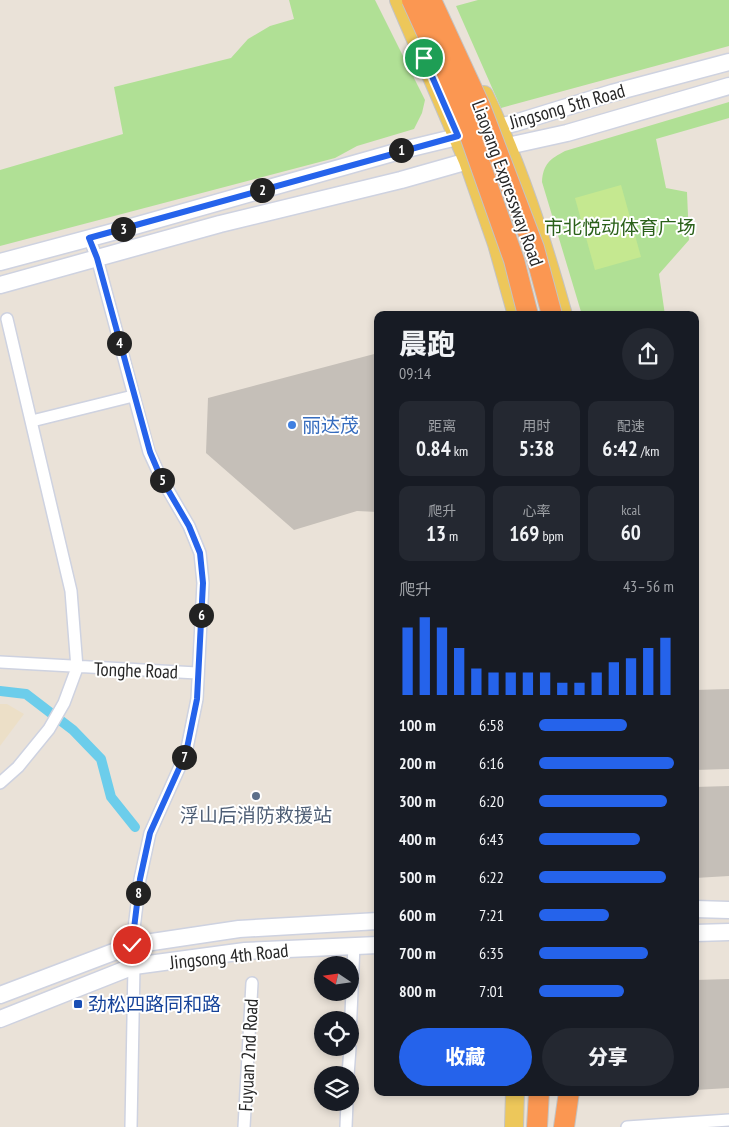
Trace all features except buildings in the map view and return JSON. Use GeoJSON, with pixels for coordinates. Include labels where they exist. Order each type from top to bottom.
{"type":"FeatureCollection","features":[{"type":"Feature","properties":{"kind":"highway","name":"Liaoyang Expressway Road"},"geometry":{"type":"LineString","coordinates":[[412,0],[457,99],[514,260],[527,311]]}},
{"type":"Feature","properties":{"kind":"highway","name":"Liaoyang Expressway Road"},"geometry":{"type":"LineString","coordinates":[[431,0],[480,106],[534,248],[551,311]]}},
{"type":"Feature","properties":{"kind":"highway"},"geometry":{"type":"LineString","coordinates":[[530,1096],[532,1127]]}},
{"type":"Feature","properties":{"kind":"highway"},"geometry":{"type":"LineString","coordinates":[[537,1127],[539,1096]]}},
{"type":"Feature","properties":{"kind":"highway"},"geometry":{"type":"LineString","coordinates":[[555,1127],[557,1096]]}},
{"type":"Feature","properties":{"kind":"highway"},"geometry":{"type":"LineString","coordinates":[[564,1127],[568,1096]]}},
{"type":"Feature","properties":{"kind":"main road"},"geometry":{"type":"LineString","coordinates":[[399,0],[468,161],[497,244],[515,311]]}},
{"type":"Feature","properties":{"kind":"main road"},"geometry":{"type":"LineString","coordinates":[[440,0],[508,146],[547,256],[562,311]]}},
{"type":"Feature","properties":{"kind":"main road","name":"Jingsong 5th Road"},"geometry":{"type":"LineString","coordinates":[[0,262],[458,136],[499,125],[515,123],[612,92],[729,62]]}},
{"type":"Feature","properties":{"kind":"main road","name":"Jingsong 5th Road"},"geometry":{"type":"LineString","coordinates":[[0,285],[210,226],[401,180],[468,161],[508,146],[567,133],[729,86]]}},
{"type":"Feature","properties":{"kind":"main road"},"geometry":{"type":"LineString","coordinates":[[699,910],[729,910]]}},
{"type":"Feature","properties":{"kind":"main road","name":"Jingsong 4th Road"},"geometry":{"type":"LineString","coordinates":[[0,995],[132,945],[239,929],[374,921]]}},
{"type":"Feature","properties":{"kind":"main road"},"geometry":{"type":"LineString","coordinates":[[699,933],[729,932]]}},
{"type":"Feature","properties":{"kind":"main road","name":"Jingsong 4th Road"},"geometry":{"type":"LineString","coordinates":[[0,1019],[134,966],[245,951],[374,945]]}},
{"type":"Feature","properties":{"kind":"main road"},"geometry":{"type":"LineString","coordinates":[[514,1127],[515,1096]]}},
{"type":"Feature","properties":{"kind":"main road"},"geometry":{"type":"LineString","coordinates":[[573,1127],[576,1096]]}},
{"type":"Feature","properties":{"kind":"street"},"geometry":{"type":"LineString","coordinates":[[89,238],[97,258],[133,396],[150,452],[161,478],[189,526],[200,553],[203,583],[197,673]]}},
{"type":"Feature","properties":{"kind":"street"},"geometry":{"type":"LineString","coordinates":[[0,783],[18,767],[49,729],[64,703],[77,668],[71,591],[7,320]]}},
{"type":"Feature","properties":{"kind":"street"},"geometry":{"type":"LineString","coordinates":[[32,420],[133,396]]}},
{"type":"Feature","properties":{"kind":"street","name":"Tonghe Road"},"geometry":{"type":"LineString","coordinates":[[0,662],[77,668],[197,673],[197,699],[186,753],[150,833],[140,879],[132,945],[134,966],[132,1127]]}},
{"type":"Feature","properties":{"kind":"street"},"geometry":{"type":"LineString","coordinates":[[351,1011],[354,946]]}},
{"type":"Feature","properties":{"kind":"street","name":"Fuyuan 2nd Road"},"geometry":{"type":"LineString","coordinates":[[244,1127],[252,983]]}},
{"type":"Feature","properties":{"kind":"street"},"geometry":{"type":"LineString","coordinates":[[346,1127],[347,1111]]}},
{"type":"Feature","properties":{"kind":"street"},"geometry":{"type":"LineString","coordinates":[[633,1127],[729,1120]]}},
{"type":"Feature","properties":{"kind":"shaded area"},"geometry":{"type":"Polygon","coordinates":[[[0,704],[7,704],[24,714],[0,746],[0,704]]]}},
{"type":"Feature","properties":{"kind":"green space"},"geometry":{"type":"Polygon","coordinates":[[[289,0],[375,0],[425,100],[422,113],[414,129],[357,146],[335,158],[0,246],[0,170],[123,134],[114,87],[231,58],[248,39],[270,26],[294,19],[289,0]]]}},
{"type":"Feature","properties":{"kind":"green space"},"geometry":{"type":"Polygon","coordinates":[[[478,0],[729,0],[729,46],[501,108],[456,6],[478,0]]]}},
{"type":"Feature","properties":{"kind":"green space","name":"市北悦动体育广场"},"geometry":{"type":"Polygon","coordinates":[[[729,102],[729,118],[656,139],[666,188],[687,192],[689,240],[659,274],[664,311],[581,311],[542,182],[548,163],[565,151],[729,102]]]}},
{"type":"Feature","properties":{"kind":"green space"},"geometry":{"type":"Polygon","coordinates":[[[621,185],[641,257],[595,270],[575,198],[621,185]]]}},
{"type":"Feature","properties":{"kind":"waterway"},"geometry":{"type":"LineString","coordinates":[[0,691],[26,694],[73,730],[101,759],[111,797],[135,827]]}},
{"type":"Feature","properties":{"kind":"place","name":"丽达茂"},"geometry":{"type":"Point","coordinates":[292,425]}},
{"type":"Feature","properties":{"kind":"place","name":"浮山后消防救援站"},"geometry":{"type":"Point","coordinates":[256,796]}},
{"type":"Feature","properties":{"kind":"place","name":"劲松四路同和路"},"geometry":{"type":"Point","coordinates":[78,1004]}},
{"type":"Feature","properties":{"kind":"route"},"geometry":{"type":"LineString","coordinates":[[132,945],[140,879],[150,833],[164,798],[186,753],[197,699],[203,583],[200,553],[189,526],[161,478],[142,428],[97,258],[89,238],[394,152],[458,136],[424,58]]}}]}
